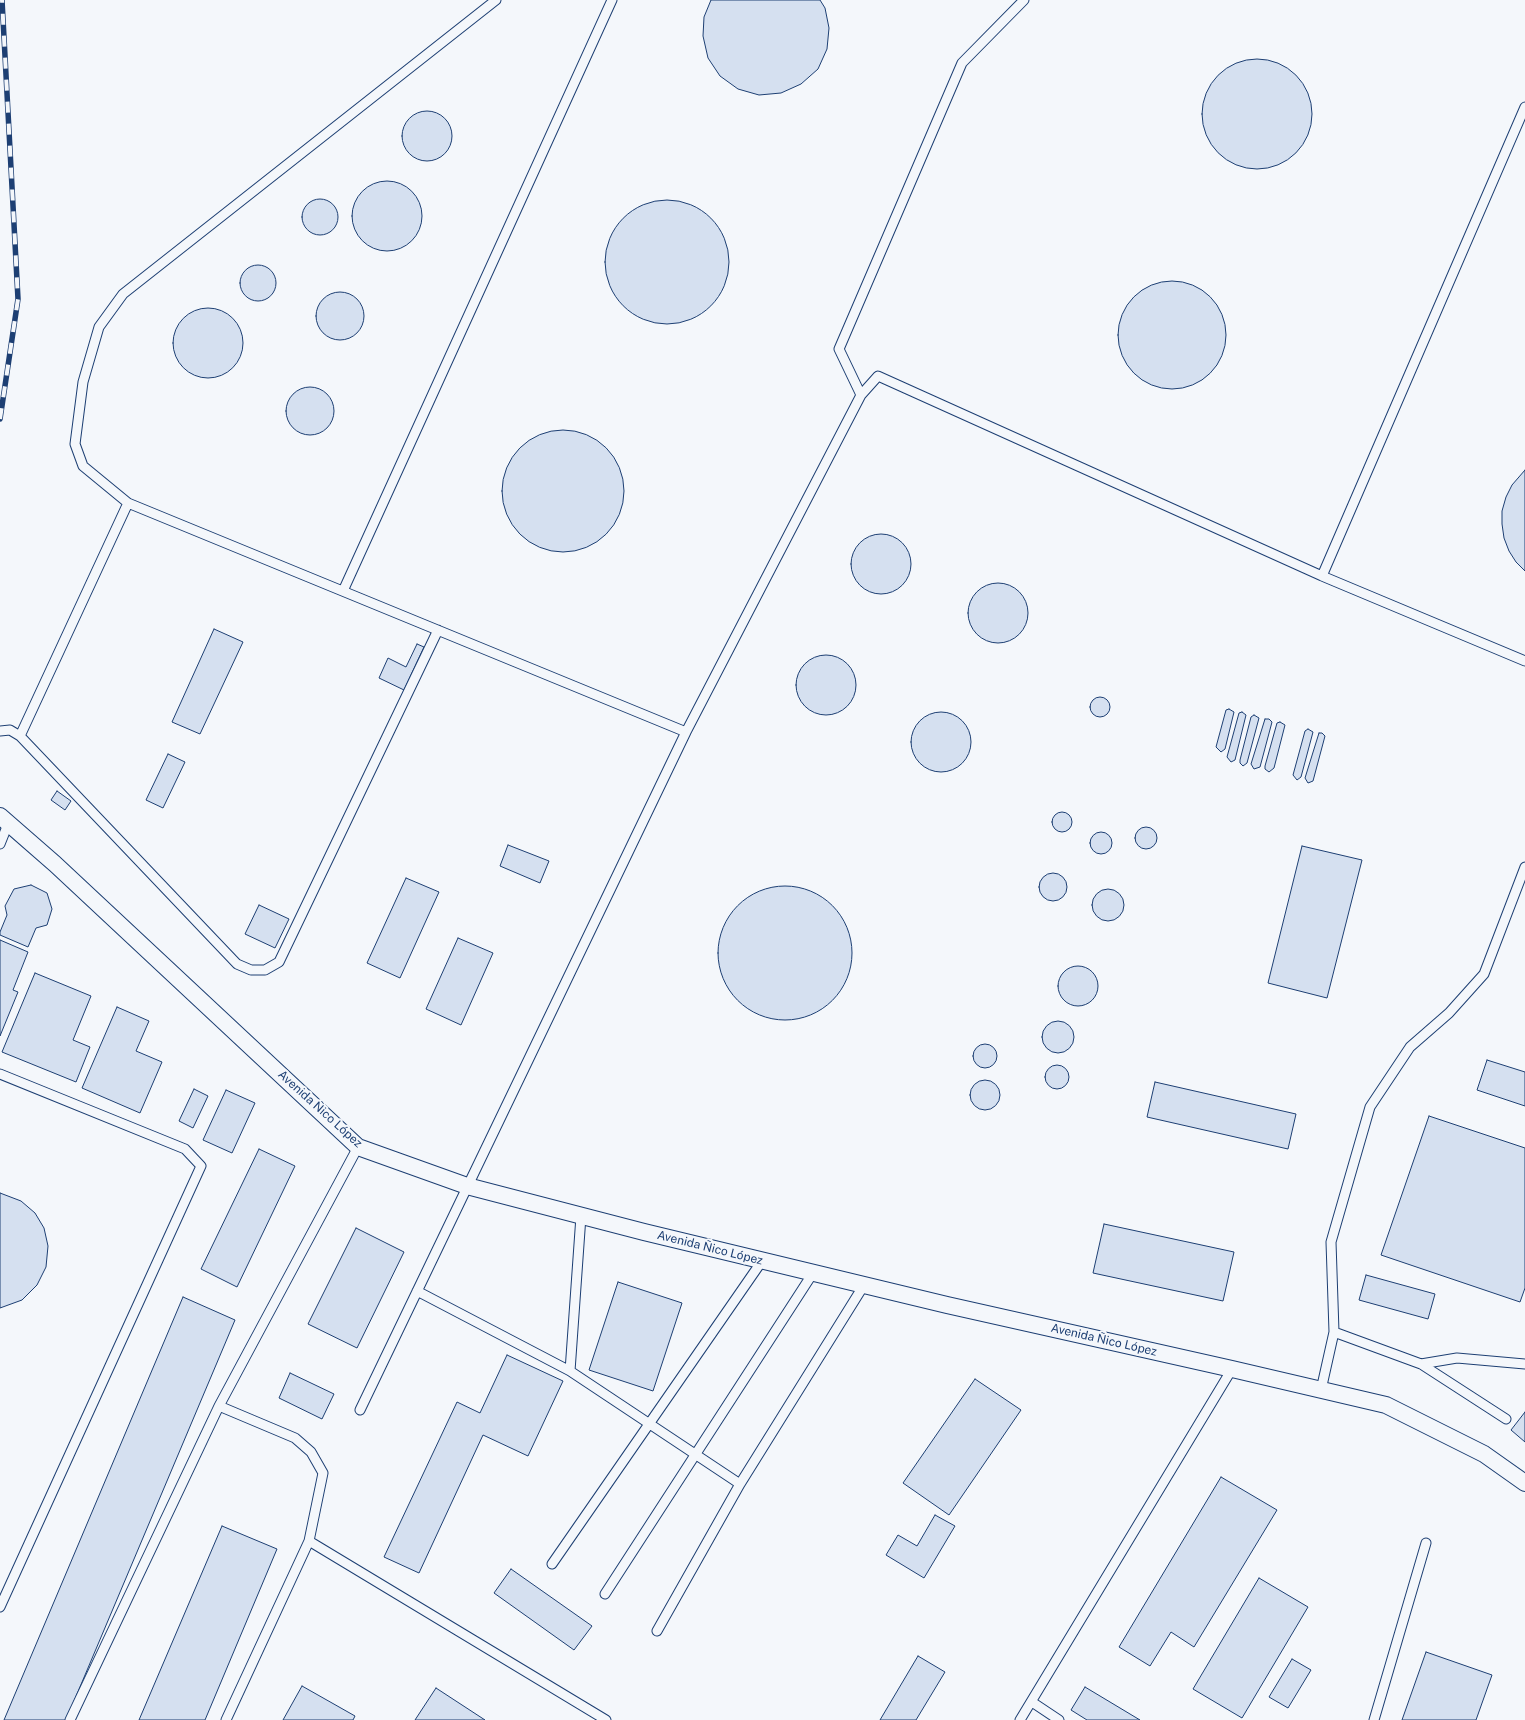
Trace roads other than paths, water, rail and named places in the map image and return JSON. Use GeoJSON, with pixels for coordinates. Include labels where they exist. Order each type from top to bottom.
{"type":"FeatureCollection","features":[{"type":"Feature","properties":{"kind":"street","name":"Avenida Ñico López"},"geometry":{"type":"LineString","coordinates":[[4,820],[56,864],[358,1147],[467,1186],[581,1216],[864,1285],[1386,1404],[1484,1454],[1525,1483]]}},
{"type":"Feature","properties":{"kind":"lane"},"geometry":{"type":"LineString","coordinates":[[496,0],[123,294],[99,327],[84,382],[75,444],[83,466],[128,503],[686,732]]}},
{"type":"Feature","properties":{"kind":"lane"},"geometry":{"type":"LineString","coordinates":[[344,591],[612,0]]}},
{"type":"Feature","properties":{"kind":"lane"},"geometry":{"type":"LineString","coordinates":[[861,395],[839,349],[962,63],[1024,0]]}},
{"type":"Feature","properties":{"kind":"lane"},"geometry":{"type":"LineString","coordinates":[[1322,576],[1525,107]]}},
{"type":"Feature","properties":{"kind":"lane"},"geometry":{"type":"LineString","coordinates":[[360,1410],[686,732],[861,395],[878,376],[1322,576],[1525,661]]}},
{"type":"Feature","properties":{"kind":"lane"},"geometry":{"type":"LineString","coordinates":[[20,736],[128,503]]}},
{"type":"Feature","properties":{"kind":"lane"},"geometry":{"type":"LineString","coordinates":[[0,731],[10,730],[20,736],[237,964],[251,970],[265,970],[279,962],[438,630]]}},
{"type":"Feature","properties":{"kind":"lane"},"geometry":{"type":"LineString","coordinates":[[0,844],[4,820]]}},
{"type":"Feature","properties":{"kind":"lane"},"geometry":{"type":"LineString","coordinates":[[1321,1390],[1334,1332],[1331,1242],[1370,1107],[1410,1047],[1449,1013],[1484,974],[1525,867]]}},
{"type":"Feature","properties":{"kind":"lane"},"geometry":{"type":"LineString","coordinates":[[0,1074],[185,1148],[201,1166],[0,1607]]}},
{"type":"Feature","properties":{"kind":"lane"},"geometry":{"type":"LineString","coordinates":[[70,1720],[219,1406],[358,1147]]}},
{"type":"Feature","properties":{"kind":"lane"},"geometry":{"type":"LineString","coordinates":[[570,1371],[581,1216]]}},
{"type":"Feature","properties":{"kind":"lane"},"geometry":{"type":"LineString","coordinates":[[552,1564],[762,1261]]}},
{"type":"Feature","properties":{"kind":"lane"},"geometry":{"type":"LineString","coordinates":[[605,1594],[813,1273]]}},
{"type":"Feature","properties":{"kind":"lane"},"geometry":{"type":"LineString","coordinates":[[657,1631],[740,1484],[864,1285]]}},
{"type":"Feature","properties":{"kind":"lane"},"geometry":{"type":"LineString","coordinates":[[417,1290],[570,1371],[740,1484]]}},
{"type":"Feature","properties":{"kind":"lane"},"geometry":{"type":"LineString","coordinates":[[1334,1332],[1421,1364],[1506,1419]]}},
{"type":"Feature","properties":{"kind":"lane"},"geometry":{"type":"LineString","coordinates":[[1421,1364],[1457,1358],[1525,1364]]}},
{"type":"Feature","properties":{"kind":"lane"},"geometry":{"type":"LineString","coordinates":[[1020,1720],[1232,1369]]}},
{"type":"Feature","properties":{"kind":"lane"},"geometry":{"type":"LineString","coordinates":[[219,1406],[295,1438],[311,1452],[323,1473],[309,1541],[226,1720]]}},
{"type":"Feature","properties":{"kind":"lane"},"geometry":{"type":"LineString","coordinates":[[309,1541],[606,1720]]}},
{"type":"Feature","properties":{"kind":"lane"},"geometry":{"type":"LineString","coordinates":[[1374,1720],[1426,1542]]}},
{"type":"Feature","properties":{"kind":"lane"},"geometry":{"type":"LineString","coordinates":[[1032,1702],[1059,1720]]}},
{"type":"Feature","properties":{"kind":"railway"},"geometry":{"type":"LineString","coordinates":[[0,419],[18,299],[2,0]]}}]}
